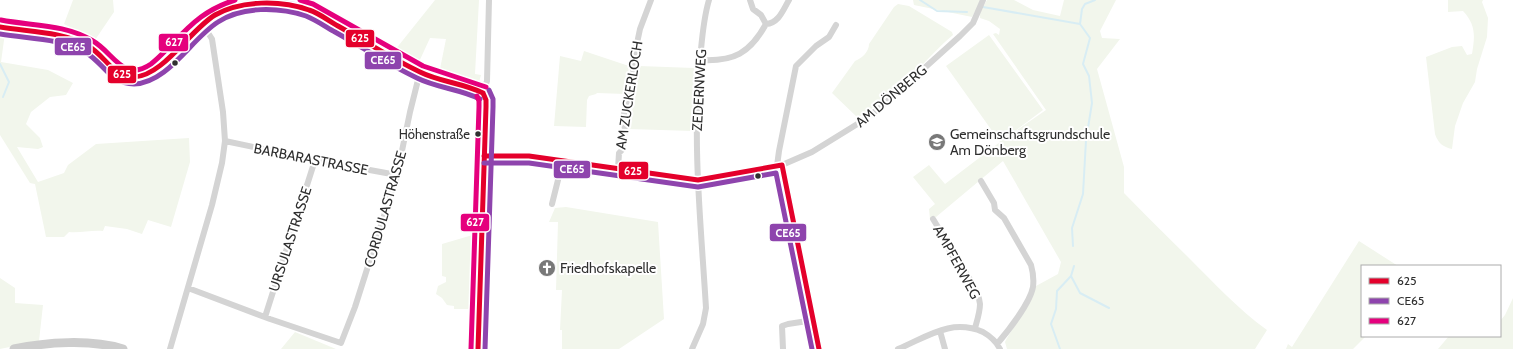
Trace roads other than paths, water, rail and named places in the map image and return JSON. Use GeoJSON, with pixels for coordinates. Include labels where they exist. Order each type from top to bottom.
{"type":"FeatureCollection","features":[{"type":"Feature","properties":{"kind":"main road"},"geometry":{"type":"LineString","coordinates":[[14,349],[40,345],[79,343],[96,344],[122,349]]}},
{"type":"Feature","properties":{"kind":"street"},"geometry":{"type":"LineString","coordinates":[[483,93],[487,81],[490,0]]}},
{"type":"Feature","properties":{"kind":"street","name":"AM ZUCKERLOCH"},"geometry":{"type":"LineString","coordinates":[[618,169],[619,152],[622,150],[625,129],[623,119],[626,103],[630,98],[634,73],[632,67],[640,29],[651,0]]}},
{"type":"Feature","properties":{"kind":"street","name":"ZEDERNWEG"},"geometry":{"type":"LineString","coordinates":[[692,349],[703,324],[706,308],[698,180],[697,93],[703,29],[709,0]]}},
{"type":"Feature","properties":{"kind":"street"},"geometry":{"type":"LineString","coordinates":[[750,0],[753,10],[761,15],[766,24]]}},
{"type":"Feature","properties":{"kind":"street"},"geometry":{"type":"LineString","coordinates":[[766,24],[771,24],[777,20],[789,0]]}},
{"type":"Feature","properties":{"kind":"street","name":"AM DÖNBERG"},"geometry":{"type":"LineString","coordinates":[[484,156],[528,156],[698,180],[779,166],[812,152],[880,108],[973,23],[983,0]]}},
{"type":"Feature","properties":{"kind":"street"},"geometry":{"type":"LineString","coordinates":[[0,27],[74,39],[86,44],[100,54],[117,72],[124,76],[138,77],[152,73],[203,25],[216,15],[240,3],[270,1],[293,4],[310,10],[420,72],[483,93],[486,100],[478,349]]}},
{"type":"Feature","properties":{"kind":"street"},"geometry":{"type":"LineString","coordinates":[[700,60],[714,61],[736,56],[754,43],[766,24]]}},
{"type":"Feature","properties":{"kind":"street"},"geometry":{"type":"LineString","coordinates":[[170,349],[212,205],[222,163],[225,141],[223,112],[212,39],[203,25]]}},
{"type":"Feature","properties":{"kind":"street"},"geometry":{"type":"LineString","coordinates":[[818,349],[814,320],[779,166],[779,151],[796,66],[816,46],[829,36],[836,25]]}},
{"type":"Feature","properties":{"kind":"street","name":"CORDULASTRASSE"},"geometry":{"type":"LineString","coordinates":[[265,317],[341,343],[355,307],[397,175],[420,72]]}},
{"type":"Feature","properties":{"kind":"street","name":"BARBARASTRASSE"},"geometry":{"type":"LineString","coordinates":[[225,141],[397,175]]}},
{"type":"Feature","properties":{"kind":"street","name":"URSULASTRASSE"},"geometry":{"type":"LineString","coordinates":[[265,317],[315,160]]}},
{"type":"Feature","properties":{"kind":"street"},"geometry":{"type":"LineString","coordinates":[[552,204],[563,160]]}},
{"type":"Feature","properties":{"kind":"street"},"geometry":{"type":"LineString","coordinates":[[898,349],[940,331],[959,326],[975,328],[988,335],[998,346],[1033,289],[1033,273],[1031,265],[1004,218],[995,210],[994,203],[981,181]]}},
{"type":"Feature","properties":{"kind":"street","name":"AMPFERWEG"},"geometry":{"type":"LineString","coordinates":[[933,218],[949,246],[950,253],[958,261],[977,292],[980,309],[975,328]]}},
{"type":"Feature","properties":{"kind":"street"},"geometry":{"type":"LineString","coordinates":[[188,288],[265,317]]}},
{"type":"Feature","properties":{"kind":"street"},"geometry":{"type":"LineString","coordinates":[[783,349],[782,326],[814,320]]}},
{"type":"Feature","properties":{"kind":"street"},"geometry":{"type":"LineString","coordinates":[[940,331],[945,349]]}},
{"type":"Feature","properties":{"kind":"waterway"},"geometry":{"type":"LineString","coordinates":[[920,0],[937,11],[967,12]]}},
{"type":"Feature","properties":{"kind":"waterway"},"geometry":{"type":"LineString","coordinates":[[1073,246],[1072,228],[1083,194],[1086,140],[1092,103],[1089,76],[1083,64],[1090,38],[1080,24],[1082,9],[1085,4],[1095,0]]}},
{"type":"Feature","properties":{"kind":"waterway"},"geometry":{"type":"LineString","coordinates":[[983,7],[1080,24]]}},
{"type":"Feature","properties":{"kind":"waterway"},"geometry":{"type":"LineString","coordinates":[[0,64],[9,82],[3,97]]}},
{"type":"Feature","properties":{"kind":"waterway"},"geometry":{"type":"LineString","coordinates":[[1060,349],[1051,324],[1056,309],[1057,291],[1071,276],[1074,266]]}},
{"type":"Feature","properties":{"kind":"waterway"},"geometry":{"type":"LineString","coordinates":[[1071,276],[1080,293],[1109,308]]}},
{"type":"Feature","properties":{"kind":"place","name":"Höhenstraße"},"geometry":{"type":"Point","coordinates":[478,134]}},
{"type":"Feature","properties":{"kind":"place","name":"Gemeinschaftsgrundschule Am Dönberg"},"geometry":{"type":"Point","coordinates":[937,142]}},
{"type":"Feature","properties":{"kind":"place","name":"Friedhofskapelle"},"geometry":{"type":"Point","coordinates":[547,268]}}]}
